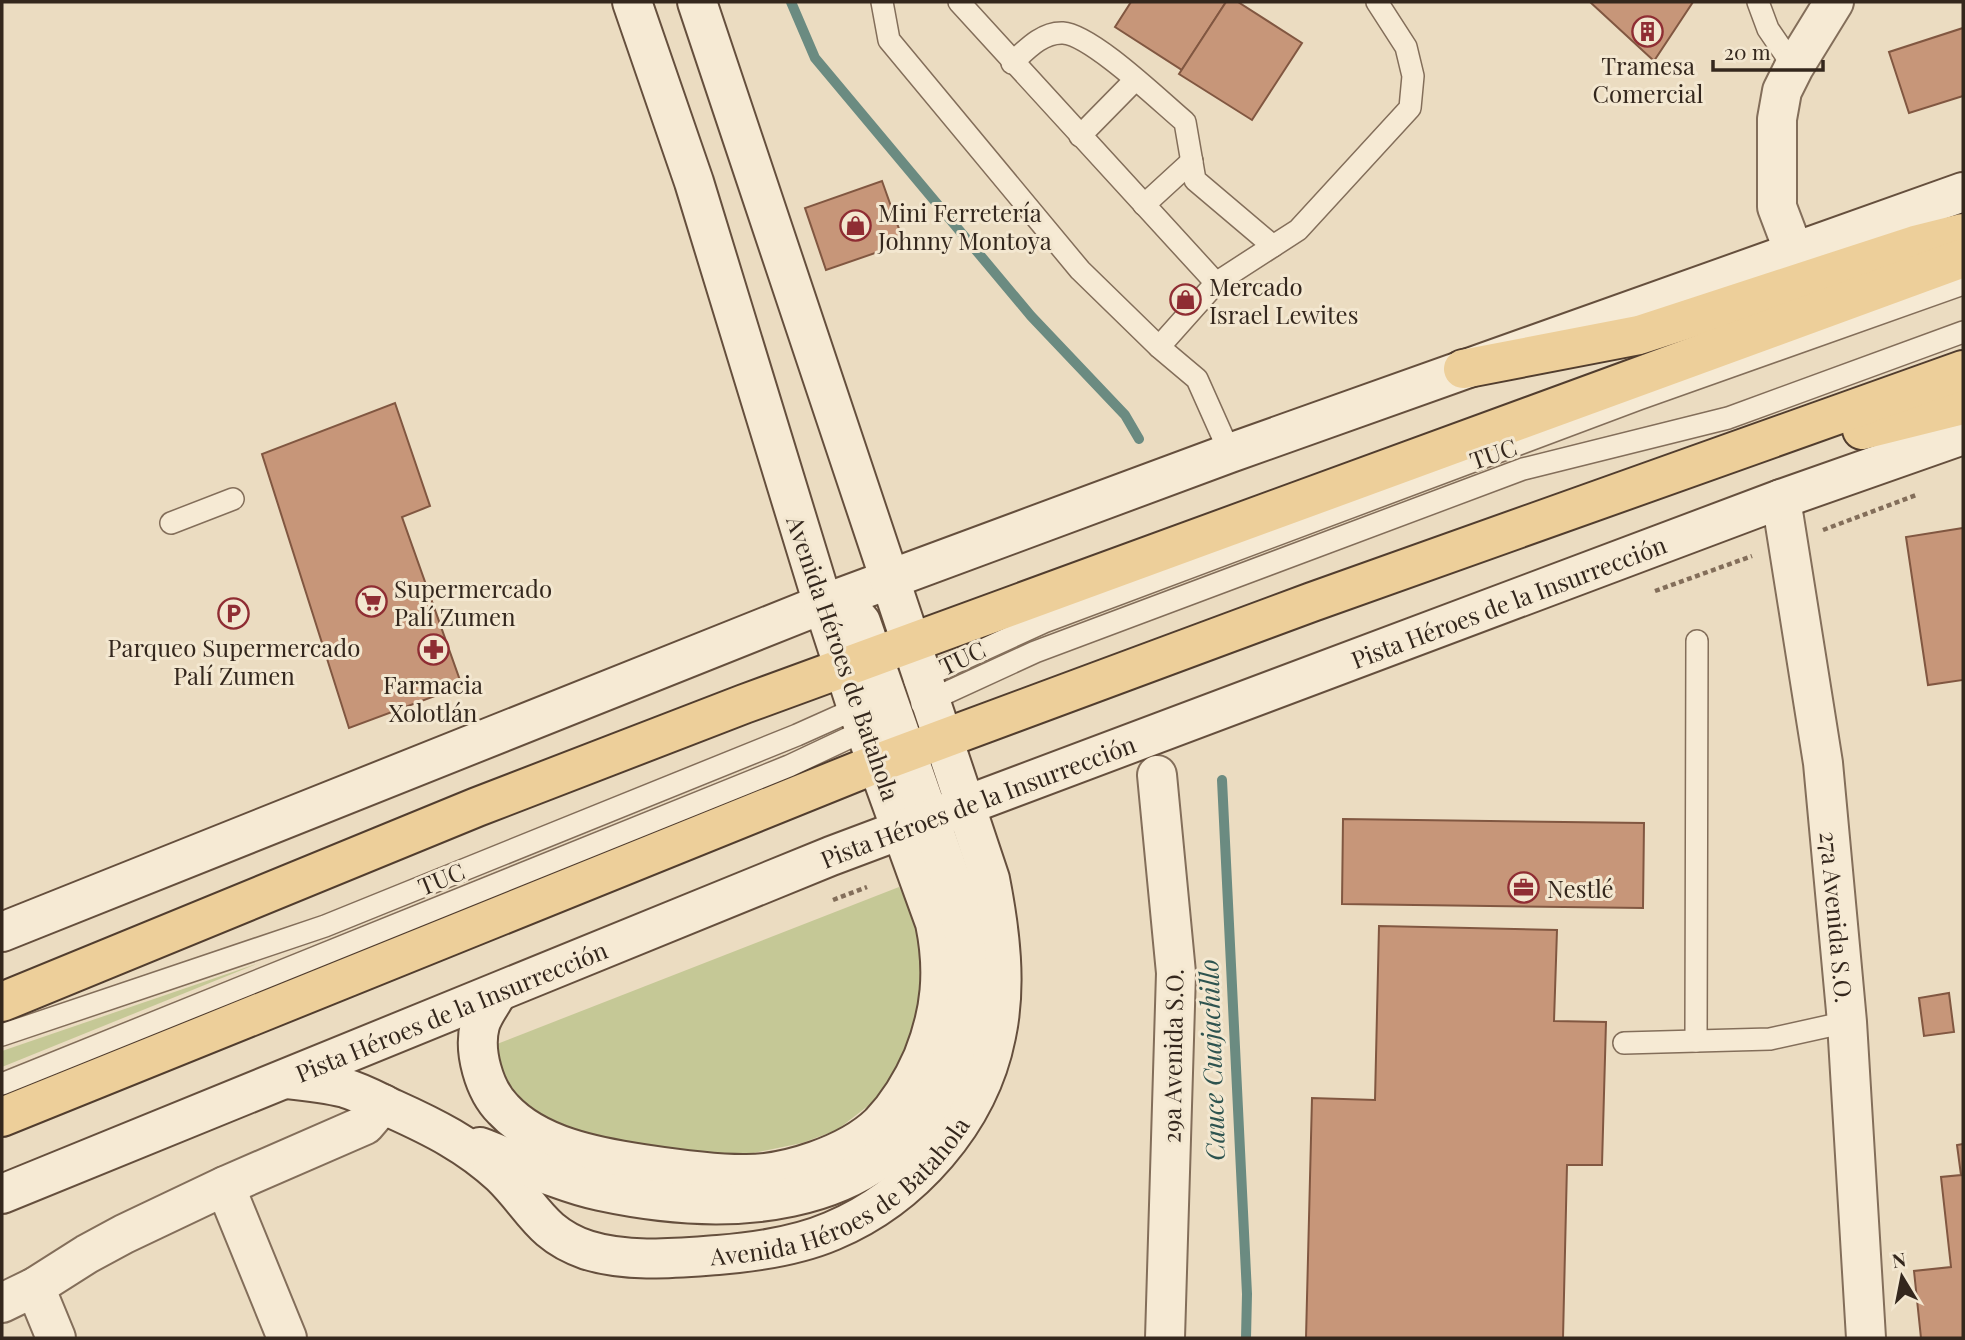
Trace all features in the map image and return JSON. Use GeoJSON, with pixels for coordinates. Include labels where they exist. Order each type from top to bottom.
{"type":"FeatureCollection","features":[{"type":"Feature","properties":{"kind":"main road"},"geometry":{"type":"LineString","coordinates":[[1462,369],[1639,335],[1915,244],[1963,233]]}},
{"type":"Feature","properties":{"kind":"main road"},"geometry":{"type":"LineString","coordinates":[[2,1002],[477,807],[910,642],[1963,258]]}},
{"type":"Feature","properties":{"kind":"main road"},"geometry":{"type":"LineString","coordinates":[[2,1117],[881,728],[943,739],[1523,526],[1963,370]]}},
{"type":"Feature","properties":{"kind":"main road"},"geometry":{"type":"LineString","coordinates":[[1523,526],[1729,472],[1878,425],[1963,405]]}},
{"type":"Feature","properties":{"kind":"main road"},"geometry":{"type":"LineString","coordinates":[[2,990],[105,959]]}},
{"type":"Feature","properties":{"kind":"street","name":"Avenida Héroes de Batahola"},"geometry":{"type":"LineString","coordinates":[[497,993],[480,1024],[478,1045],[482,1071],[501,1108],[526,1129],[560,1144],[606,1158],[688,1171],[746,1174],[780,1170],[817,1161],[857,1141],[879,1124],[898,1101],[918,1069],[940,1002],[938,936],[916,825],[858,662],[823,604],[694,183],[632,2]]}},
{"type":"Feature","properties":{"kind":"street","name":"Avenida Héroes de Batahola"},"geometry":{"type":"LineString","coordinates":[[286,1078],[348,1089],[446,1133],[482,1158],[504,1178],[551,1232],[571,1244],[591,1251],[644,1258],[730,1254],[765,1249],[830,1232],[855,1220],[881,1205],[919,1174],[946,1142],[985,1076],[996,1037],[1001,998],[997,914],[990,879],[696,2]]}},
{"type":"Feature","properties":{"kind":"street"},"geometry":{"type":"LineString","coordinates":[[1794,252],[1777,207],[1777,119],[1782,91],[1794,66],[1834,2]]}},
{"type":"Feature","properties":{"kind":"street"},"geometry":{"type":"LineString","coordinates":[[2,932],[823,604],[883,565],[1230,453],[1963,192]]}},
{"type":"Feature","properties":{"kind":"street","name":"Pista Héroes de la Insurrección"},"geometry":{"type":"LineString","coordinates":[[2,1194],[817,862],[1781,499],[1963,435]]}},
{"type":"Feature","properties":{"kind":"street","name":"27a Avenida S.O."},"geometry":{"type":"LineString","coordinates":[[1781,499],[1823,763],[1847,1022],[1866,1338]]}},
{"type":"Feature","properties":{"kind":"street","name":"29a Avenida S.O."},"geometry":{"type":"LineString","coordinates":[[1157,775],[1176,973],[1165,1338]]}},
{"type":"Feature","properties":{"kind":"street"},"geometry":{"type":"LineString","coordinates":[[446,1133],[548,1175],[599,1191],[713,1206],[764,1203],[818,1191],[868,1167],[889,1152],[915,1127],[932,1102],[955,1057],[965,1011],[969,979],[961,915],[916,825]]}},
{"type":"Feature","properties":{"kind":"street"},"geometry":{"type":"LineString","coordinates":[[56,1338],[18,1295],[96,1249],[225,1186],[365,1125],[383,1104]]}},
{"type":"Feature","properties":{"kind":"street"},"geometry":{"type":"LineString","coordinates":[[551,1232],[545,1188],[550,1167],[558,1160],[592,1153]]}},
{"type":"Feature","properties":{"kind":"street"},"geometry":{"type":"LineString","coordinates":[[225,1186],[287,1338]]}},
{"type":"Feature","properties":{"kind":"lane"},"geometry":{"type":"LineString","coordinates":[[881,2],[889,40],[1080,270],[1159,347],[1197,379],[1230,453]]}},
{"type":"Feature","properties":{"kind":"lane"},"geometry":{"type":"LineString","coordinates":[[959,2],[1216,283]]}},
{"type":"Feature","properties":{"kind":"lane"},"geometry":{"type":"LineString","coordinates":[[1159,347],[1216,283],[1298,230],[1410,108],[1413,76],[1406,47],[1377,2]]}},
{"type":"Feature","properties":{"kind":"lane"},"geometry":{"type":"LineString","coordinates":[[1758,2],[1768,29],[1794,66]]}},
{"type":"Feature","properties":{"kind":"lane"},"geometry":{"type":"LineString","coordinates":[[1012,63],[1035,42],[1055,34],[1063,33],[1088,43],[1185,122],[1195,180],[1273,246]]}},
{"type":"Feature","properties":{"kind":"lane"},"geometry":{"type":"LineString","coordinates":[[1080,136],[1135,80]]}},
{"type":"Feature","properties":{"kind":"lane"},"geometry":{"type":"LineString","coordinates":[[1144,205],[1192,161]]}},
{"type":"Feature","properties":{"kind":"lane","name":"TUC"},"geometry":{"type":"LineString","coordinates":[[2,1084],[881,728],[926,689],[1044,622],[1639,399],[1963,284]]}},
{"type":"Feature","properties":{"kind":"lane","name":"TUC"},"geometry":{"type":"LineString","coordinates":[[926,689],[1035,652],[1523,470],[1728,418],[1963,332]]}},
{"type":"Feature","properties":{"kind":"lane"},"geometry":{"type":"LineString","coordinates":[[171,523],[233,499]]}},
{"type":"Feature","properties":{"kind":"lane"},"geometry":{"type":"LineString","coordinates":[[1696,1041],[1697,641]]}},
{"type":"Feature","properties":{"kind":"lane","name":"TUC"},"geometry":{"type":"LineString","coordinates":[[2,1035],[325,926],[773,745],[881,728]]}},
{"type":"Feature","properties":{"kind":"lane"},"geometry":{"type":"LineString","coordinates":[[1624,1042],[1770,1039],[1847,1022]]}},
{"type":"Feature","properties":{"kind":"path"},"geometry":{"type":"LineString","coordinates":[[1819,531],[1927,491]]}},
{"type":"Feature","properties":{"kind":"green space"},"geometry":{"type":"Polygon","coordinates":[[[899,887],[915,917],[922,948],[922,984],[914,1039],[878,1098],[837,1130],[802,1143],[744,1155],[684,1153],[624,1144],[583,1133],[530,1112],[509,1088],[497,1044],[899,887]]]}},
{"type":"Feature","properties":{"kind":"green space"},"geometry":{"type":"Polygon","coordinates":[[[259,963],[2,1067],[2,1051],[259,963]]]}},
{"type":"Feature","properties":{"kind":"building"},"geometry":{"type":"Polygon","coordinates":[[[1131,2],[1226,2],[1182,70],[1115,27],[1131,2]]]}},
{"type":"Feature","properties":{"kind":"building"},"geometry":{"type":"Polygon","coordinates":[[[1226,2],[1238,2],[1302,43],[1252,120],[1179,74],[1226,2]]]}},
{"type":"Feature","properties":{"kind":"building","name":"Tramesa Comercial"},"geometry":{"type":"Polygon","coordinates":[[[1590,2],[1693,2],[1654,61],[1590,2]]]}},
{"type":"Feature","properties":{"kind":"building"},"geometry":{"type":"Polygon","coordinates":[[[1963,28],[1963,96],[1909,113],[1889,52],[1963,28]]]}},
{"type":"Feature","properties":{"kind":"building","name":"Mini Ferretería Johnny Montoya"},"geometry":{"type":"Polygon","coordinates":[[[882,181],[904,243],[826,270],[805,208],[882,181]]]}},
{"type":"Feature","properties":{"kind":"building","name":"Supermercado Palí Zumen"},"geometry":{"type":"Polygon","coordinates":[[[395,403],[430,506],[402,517],[462,686],[349,728],[262,454],[395,403]]]}},
{"type":"Feature","properties":{"kind":"building"},"geometry":{"type":"Polygon","coordinates":[[[1963,528],[1963,680],[1928,685],[1906,537],[1963,528]]]}},
{"type":"Feature","properties":{"kind":"building"},"geometry":{"type":"Polygon","coordinates":[[[1343,819],[1644,823],[1643,908],[1342,904],[1343,819]]]}},
{"type":"Feature","properties":{"kind":"building"},"geometry":{"type":"Polygon","coordinates":[[[1379,926],[1557,930],[1554,1021],[1606,1022],[1602,1165],[1567,1165],[1563,1338],[1306,1338],[1312,1098],[1375,1100],[1379,926]]]}},
{"type":"Feature","properties":{"kind":"building"},"geometry":{"type":"Polygon","coordinates":[[[1949,993],[1954,1032],[1924,1036],[1919,998],[1949,993]]]}},
{"type":"Feature","properties":{"kind":"building"},"geometry":{"type":"Polygon","coordinates":[[[1963,1144],[1963,1338],[1921,1338],[1914,1271],[1951,1267],[1941,1177],[1961,1175],[1957,1145],[1963,1144]]]}},
{"type":"Feature","properties":{"kind":"waterway","name":"Cauce Cuajachillo"},"geometry":{"type":"LineString","coordinates":[[791,2],[815,58],[1031,316],[1125,415],[1139,439]]}},
{"type":"Feature","properties":{"kind":"waterway","name":"Cauce Cuajachillo"},"geometry":{"type":"LineString","coordinates":[[1222,780],[1247,1294],[1246,1338]]}},
{"type":"Feature","properties":{"kind":"place","name":"Tramesa Comercial"},"geometry":{"type":"Point","coordinates":[1648,31]}},
{"type":"Feature","properties":{"kind":"place","name":"Mini Ferretería Johnny Montoya"},"geometry":{"type":"Point","coordinates":[855,226]}},
{"type":"Feature","properties":{"kind":"place","name":"Mercado Israel Lewites"},"geometry":{"type":"Point","coordinates":[1186,300]}},
{"type":"Feature","properties":{"kind":"place","name":"Supermercado Palí Zumen"},"geometry":{"type":"Point","coordinates":[371,602]}},
{"type":"Feature","properties":{"kind":"place","name":"Parqueo Supermercado Palí Zumen"},"geometry":{"type":"Point","coordinates":[234,613]}},
{"type":"Feature","properties":{"kind":"place","name":"Farmacia Xolotlán"},"geometry":{"type":"Point","coordinates":[433,650]}},
{"type":"Feature","properties":{"kind":"place","name":"Nestlé"},"geometry":{"type":"Point","coordinates":[1524,888]}}]}
